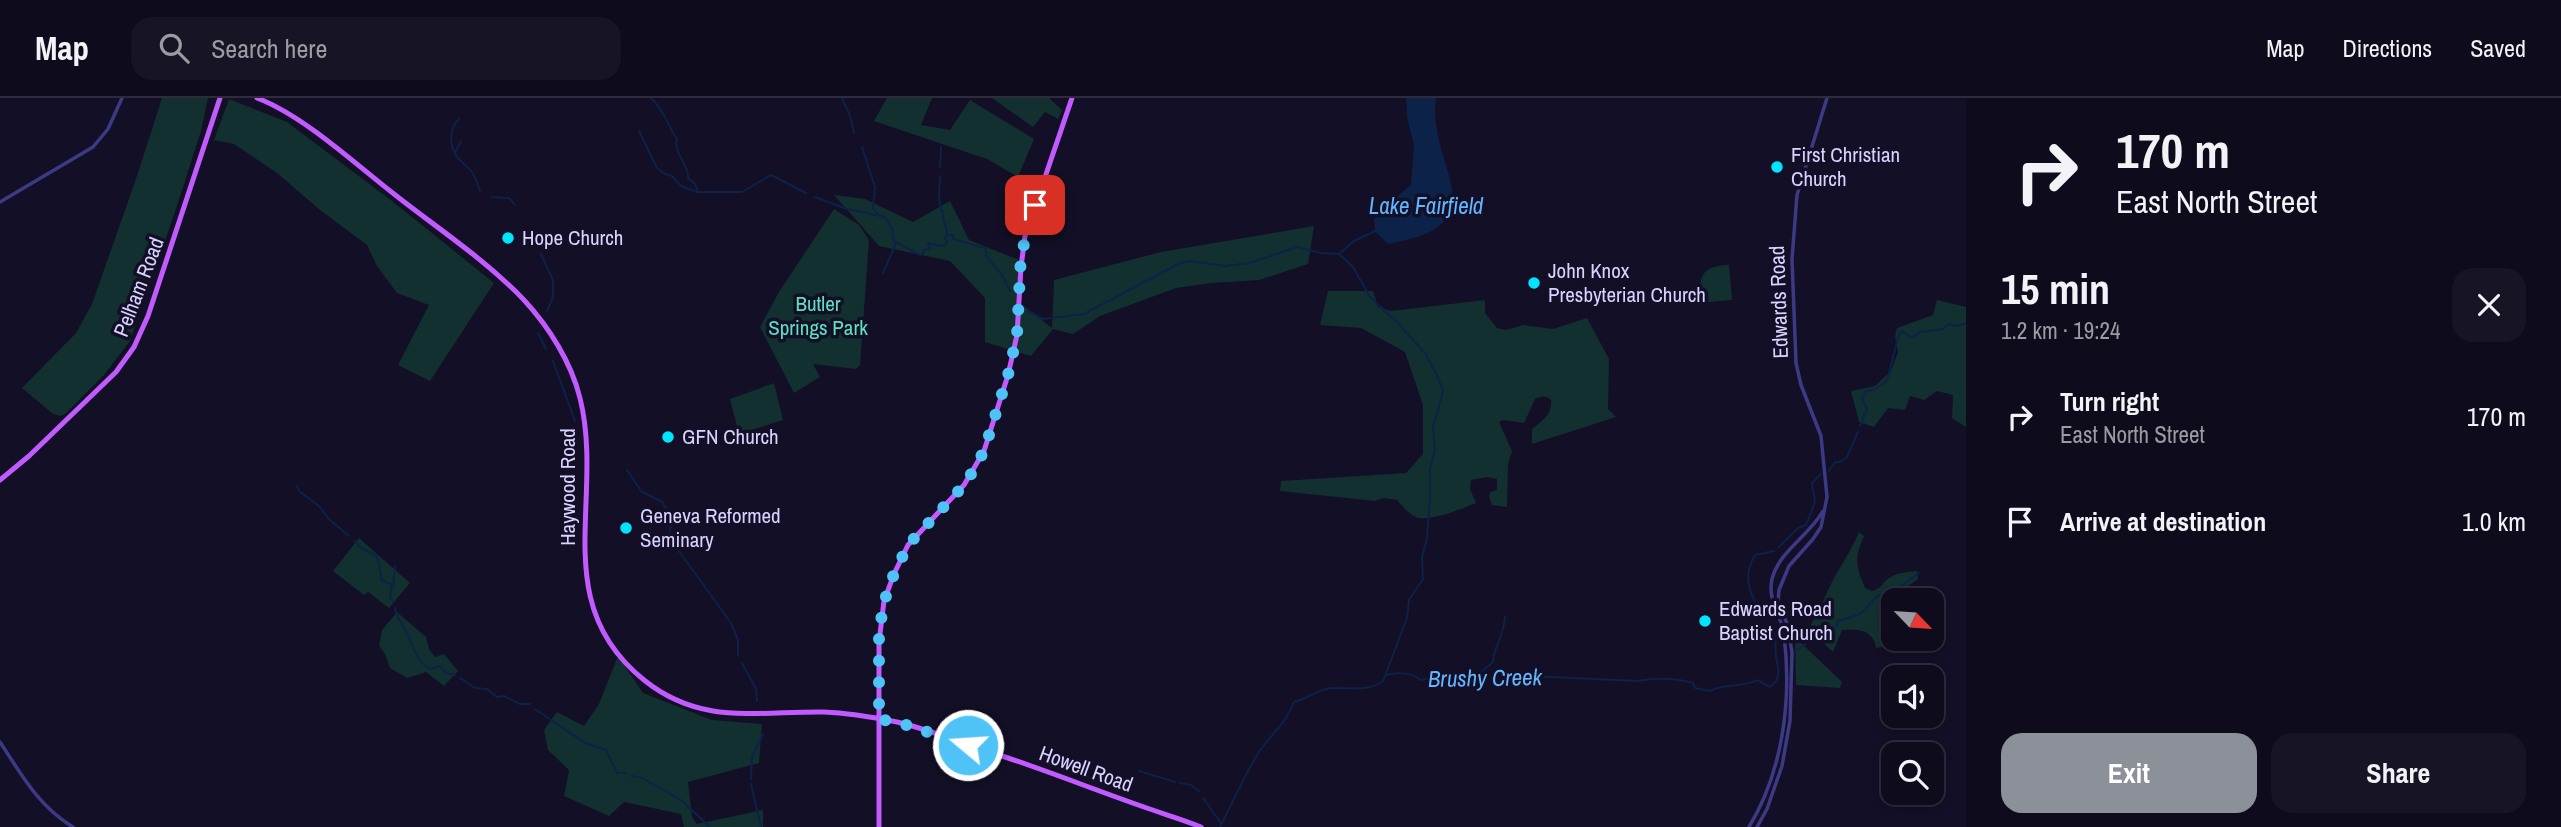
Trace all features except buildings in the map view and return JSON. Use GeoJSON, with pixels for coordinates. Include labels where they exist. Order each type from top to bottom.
{"type":"FeatureCollection","features":[{"type":"Feature","properties":{"kind":"main road","name":"Pelham Road"},"geometry":{"type":"LineString","coordinates":[[0,480],[96,392],[122,365],[134,347],[150,309],[220,98]]}},
{"type":"Feature","properties":{"kind":"main road","name":"Haywood Road"},"geometry":{"type":"LineString","coordinates":[[257,98],[299,121],[473,256],[524,300],[551,336],[571,371],[585,425],[587,466],[584,564],[588,593],[611,646],[627,665],[658,690],[678,701],[708,711],[736,715],[831,713],[879,719]]}},
{"type":"Feature","properties":{"kind":"main road"},"geometry":{"type":"LineString","coordinates":[[879,827],[879,629],[888,587],[908,545],[966,483],[984,451],[1008,375],[1017,335],[1021,255],[1025,236],[1072,98]]}},
{"type":"Feature","properties":{"kind":"main road","name":"Howell Road"},"geometry":{"type":"LineString","coordinates":[[879,719],[907,725],[1017,761],[1201,827]]}},
{"type":"Feature","properties":{"kind":"street"},"geometry":{"type":"LineString","coordinates":[[0,201],[93,147],[108,129],[122,98]]}},
{"type":"Feature","properties":{"kind":"street","name":"Edwards Road"},"geometry":{"type":"LineString","coordinates":[[1757,827],[1773,793],[1786,752],[1793,664],[1788,626],[1778,602],[1779,590],[1789,566],[1818,531],[1825,506],[1826,486],[1821,436],[1800,383],[1796,363],[1792,259],[1797,194],[1827,98]]}},
{"type":"Feature","properties":{"kind":"street"},"geometry":{"type":"LineString","coordinates":[[1750,827],[1767,791],[1779,751],[1788,669],[1783,626],[1772,599],[1773,579],[1791,548],[1814,527],[1825,506]]}},
{"type":"Feature","properties":{"kind":"street"},"geometry":{"type":"LineString","coordinates":[[0,742],[38,798],[52,813],[73,827]]}},
{"type":"Feature","properties":{"kind":"street"},"geometry":{"type":"LineString","coordinates":[[1779,751],[1786,752]]}},
{"type":"Feature","properties":{"kind":"green space"},"geometry":{"type":"Polygon","coordinates":[[[162,98],[208,98],[201,131],[175,212],[130,341],[104,375],[65,414],[53,414],[22,388],[76,333],[92,304],[162,98]]]}},
{"type":"Feature","properties":{"kind":"green space"},"geometry":{"type":"Polygon","coordinates":[[[887,98],[932,98],[921,125],[950,130],[970,100],[1034,139],[1018,177],[987,159],[874,121],[887,98]]]}},
{"type":"Feature","properties":{"kind":"green space"},"geometry":{"type":"Polygon","coordinates":[[[992,98],[1049,98],[1062,110],[1058,119],[1045,112],[1033,127],[992,98]]]}},
{"type":"Feature","properties":{"kind":"green space"},"geometry":{"type":"Polygon","coordinates":[[[229,99],[287,122],[392,201],[494,283],[430,381],[398,365],[429,305],[397,293],[377,266],[367,245],[277,173],[234,144],[214,140],[229,99]]]}},
{"type":"Feature","properties":{"kind":"green space"},"geometry":{"type":"Polygon","coordinates":[[[834,195],[865,199],[913,222],[950,201],[969,240],[1024,262],[1020,303],[1052,328],[1054,280],[1161,252],[1314,226],[1308,264],[1259,280],[1176,288],[1100,316],[1073,334],[1053,329],[1031,356],[985,342],[985,298],[950,261],[879,246],[834,195]]]}},
{"type":"Feature","properties":{"kind":"green space","name":"Butler Springs Park"},"geometry":{"type":"Polygon","coordinates":[[[834,209],[859,225],[869,240],[860,365],[856,369],[813,364],[820,377],[794,393],[760,327],[779,292],[834,209]]]}},
{"type":"Feature","properties":{"kind":"green space"},"geometry":{"type":"Polygon","coordinates":[[[1729,265],[1732,300],[1698,303],[1703,275],[1712,268],[1729,265]]]}},
{"type":"Feature","properties":{"kind":"green space"},"geometry":{"type":"Polygon","coordinates":[[[1328,291],[1373,291],[1378,307],[1391,311],[1485,300],[1485,313],[1497,328],[1506,330],[1523,325],[1553,329],[1587,318],[1609,359],[1608,409],[1616,417],[1532,444],[1532,429],[1550,410],[1551,400],[1543,396],[1535,399],[1524,423],[1503,420],[1499,422],[1512,451],[1508,465],[1507,507],[1492,505],[1489,496],[1490,492],[1497,490],[1497,479],[1487,477],[1471,480],[1470,489],[1476,503],[1448,514],[1425,518],[1412,515],[1397,500],[1384,498],[1375,501],[1280,491],[1281,481],[1406,473],[1423,454],[1423,405],[1405,352],[1361,328],[1320,325],[1328,291]]]}},
{"type":"Feature","properties":{"kind":"green space"},"geometry":{"type":"Polygon","coordinates":[[[1937,300],[1966,307],[1966,427],[1952,418],[1953,395],[1937,391],[1924,400],[1910,396],[1905,410],[1888,408],[1874,427],[1859,422],[1851,391],[1875,386],[1891,371],[1898,352],[1895,336],[1897,328],[1933,315],[1937,300]]]}},
{"type":"Feature","properties":{"kind":"green space"},"geometry":{"type":"Polygon","coordinates":[[[774,383],[783,420],[739,434],[730,399],[774,383]]]}},
{"type":"Feature","properties":{"kind":"green space"},"geometry":{"type":"Polygon","coordinates":[[[1859,532],[1864,536],[1857,562],[1865,588],[1872,591],[1897,574],[1917,571],[1918,579],[1907,588],[1881,588],[1881,647],[1876,648],[1872,637],[1864,632],[1842,630],[1833,652],[1808,629],[1859,532]]]}},
{"type":"Feature","properties":{"kind":"green space"},"geometry":{"type":"Polygon","coordinates":[[[359,538],[410,583],[389,608],[368,592],[364,595],[333,571],[359,538]]]}},
{"type":"Feature","properties":{"kind":"green space"},"geometry":{"type":"Polygon","coordinates":[[[397,612],[426,637],[429,649],[435,657],[444,654],[458,671],[444,686],[426,672],[407,678],[390,668],[379,646],[382,630],[397,612]]]}},
{"type":"Feature","properties":{"kind":"green space"},"geometry":{"type":"Polygon","coordinates":[[[1795,637],[1842,682],[1840,688],[1796,685],[1795,637]]]}},
{"type":"Feature","properties":{"kind":"green space"},"geometry":{"type":"Polygon","coordinates":[[[618,656],[643,693],[712,720],[762,724],[759,763],[688,782],[692,817],[697,824],[763,810],[763,827],[684,827],[681,814],[624,802],[609,816],[564,796],[569,770],[548,750],[544,730],[557,712],[584,726],[599,704],[618,656]]]}},
{"type":"Feature","properties":{"kind":"water","name":"Lake Fairfield"},"geometry":{"type":"Polygon","coordinates":[[[1406,98],[1436,98],[1436,123],[1452,189],[1452,207],[1443,222],[1423,235],[1388,244],[1375,231],[1374,219],[1411,185],[1414,145],[1407,117],[1406,98]]]}},
{"type":"Feature","properties":{"kind":"waterway"},"geometry":{"type":"LineString","coordinates":[[651,98],[660,108],[677,139],[677,149],[688,178],[695,184],[698,192],[742,192],[771,175],[806,193]]}},
{"type":"Feature","properties":{"kind":"waterway"},"geometry":{"type":"LineString","coordinates":[[842,98],[854,133]]}},
{"type":"Feature","properties":{"kind":"waterway"},"geometry":{"type":"LineString","coordinates":[[459,119],[452,133],[453,150],[472,173],[480,191]]}},
{"type":"Feature","properties":{"kind":"waterway"},"geometry":{"type":"LineString","coordinates":[[639,131],[657,168],[672,176],[681,186],[697,192]]}},
{"type":"Feature","properties":{"kind":"waterway"},"geometry":{"type":"LineString","coordinates":[[455,153],[461,141]]}},
{"type":"Feature","properties":{"kind":"waterway"},"geometry":{"type":"LineString","coordinates":[[862,147],[875,187],[873,208],[878,214]]}},
{"type":"Feature","properties":{"kind":"waterway"},"geometry":{"type":"LineString","coordinates":[[940,167],[941,147]]}},
{"type":"Feature","properties":{"kind":"waterway"},"geometry":{"type":"LineString","coordinates":[[940,176],[939,199],[947,233]]}},
{"type":"Feature","properties":{"kind":"waterway"},"geometry":{"type":"LineString","coordinates":[[492,197],[509,198],[515,205]]}},
{"type":"Feature","properties":{"kind":"waterway"},"geometry":{"type":"LineString","coordinates":[[815,197],[844,208],[885,217],[892,228],[894,241],[920,255],[924,250],[930,249],[928,243],[941,246],[946,244],[944,238],[947,235],[985,248],[987,257],[1002,275],[1010,291]]}},
{"type":"Feature","properties":{"kind":"waterway"},"geometry":{"type":"LineString","coordinates":[[1339,254],[1354,241],[1375,231]]}},
{"type":"Feature","properties":{"kind":"waterway"},"geometry":{"type":"LineString","coordinates":[[883,273],[896,243]]}},
{"type":"Feature","properties":{"kind":"waterway"},"geometry":{"type":"LineString","coordinates":[[1028,311],[1043,319],[1084,314],[1180,263],[1191,261],[1225,266],[1250,263],[1297,247],[1339,254],[1353,267],[1370,297],[1425,353],[1443,391],[1433,428],[1435,450],[1430,468],[1427,538],[1422,557],[1423,579],[1409,600],[1407,618],[1383,681],[1363,688],[1326,689],[1294,702],[1287,717],[1254,761],[1220,827]]}},
{"type":"Feature","properties":{"kind":"waterway"},"geometry":{"type":"LineString","coordinates":[[541,254],[553,280],[553,297],[547,311]]}},
{"type":"Feature","properties":{"kind":"waterway","name":"Brushy Creek"},"geometry":{"type":"LineString","coordinates":[[1860,426],[1867,409],[1862,399],[1865,392],[1887,381],[1902,331],[1912,338],[1920,332],[1943,329],[1949,324],[1958,326],[1966,323]]}},
{"type":"Feature","properties":{"kind":"waterway"},"geometry":{"type":"LineString","coordinates":[[538,333],[546,349]]}},
{"type":"Feature","properties":{"kind":"waterway"},"geometry":{"type":"LineString","coordinates":[[553,361],[575,421]]}},
{"type":"Feature","properties":{"kind":"waterway","name":"Brushy Creek"},"geometry":{"type":"LineString","coordinates":[[1829,471],[1835,462],[1847,457],[1858,432]]}},
{"type":"Feature","properties":{"kind":"waterway"},"geometry":{"type":"LineString","coordinates":[[627,470],[641,491],[662,502],[675,523],[670,528],[671,538]]}},
{"type":"Feature","properties":{"kind":"waterway","name":"Brushy Creek"},"geometry":{"type":"LineString","coordinates":[[1779,547],[1798,528],[1806,525],[1815,502],[1812,483],[1821,474]]}},
{"type":"Feature","properties":{"kind":"waterway"},"geometry":{"type":"LineString","coordinates":[[297,486],[299,491],[319,506],[330,520],[349,536]]}},
{"type":"Feature","properties":{"kind":"waterway"},"geometry":{"type":"LineString","coordinates":[[355,541],[361,548],[377,556],[382,580],[392,585],[390,597],[393,602]]}},
{"type":"Feature","properties":{"kind":"waterway"},"geometry":{"type":"LineString","coordinates":[[676,547],[731,623],[738,640],[738,655]]}},
{"type":"Feature","properties":{"kind":"waterway","name":"Brushy Creek"},"geometry":{"type":"LineString","coordinates":[[1765,618],[1752,596],[1749,571],[1755,555],[1774,551]]}},
{"type":"Feature","properties":{"kind":"waterway"},"geometry":{"type":"LineString","coordinates":[[393,587],[395,567]]}},
{"type":"Feature","properties":{"kind":"waterway"},"geometry":{"type":"LineString","coordinates":[[1813,635],[1823,627],[1830,630],[1837,626],[1838,621],[1858,615],[1876,597],[1897,589],[1919,573]]}},
{"type":"Feature","properties":{"kind":"waterway"},"geometry":{"type":"LineString","coordinates":[[395,608],[425,666],[430,669],[440,666],[446,673],[455,675]]}},
{"type":"Feature","properties":{"kind":"waterway"},"geometry":{"type":"LineString","coordinates":[[1479,674],[1493,662],[1505,617]]}},
{"type":"Feature","properties":{"kind":"waterway","name":"Brushy Creek"},"geometry":{"type":"LineString","coordinates":[[1386,675],[1404,673],[1420,680],[1449,675],[1465,678],[1478,675],[1488,679],[1506,675],[1637,681],[1665,679],[1693,683],[1695,688],[1710,691],[1757,680],[1770,687],[1778,673],[1775,633]]}},
{"type":"Feature","properties":{"kind":"waterway"},"geometry":{"type":"LineString","coordinates":[[1795,651],[1806,644]]}},
{"type":"Feature","properties":{"kind":"waterway"},"geometry":{"type":"LineString","coordinates":[[742,663],[756,689],[757,701]]}},
{"type":"Feature","properties":{"kind":"waterway"},"geometry":{"type":"LineString","coordinates":[[460,678],[475,688],[487,689],[497,697],[504,696],[520,704],[530,704]]}},
{"type":"Feature","properties":{"kind":"waterway"},"geometry":{"type":"LineString","coordinates":[[535,709],[585,743],[606,750],[617,773],[626,773]]}},
{"type":"Feature","properties":{"kind":"waterway"},"geometry":{"type":"LineString","coordinates":[[751,779],[752,757],[763,734]]}},
{"type":"Feature","properties":{"kind":"waterway"},"geometry":{"type":"LineString","coordinates":[[1139,771],[1175,782]]}},
{"type":"Feature","properties":{"kind":"waterway"},"geometry":{"type":"LineString","coordinates":[[632,776],[642,778],[681,800],[710,827]]}},
{"type":"Feature","properties":{"kind":"waterway"},"geometry":{"type":"LineString","coordinates":[[1180,783],[1191,785],[1199,791]]}},
{"type":"Feature","properties":{"kind":"waterway"},"geometry":{"type":"LineString","coordinates":[[751,784],[761,827]]}},
{"type":"Feature","properties":{"kind":"waterway"},"geometry":{"type":"LineString","coordinates":[[1203,798],[1221,823]]}},
{"type":"Feature","properties":{"kind":"place","name":"First Christian Church"},"geometry":{"type":"Point","coordinates":[1777,167]}},
{"type":"Feature","properties":{"kind":"place","name":"Hope Church"},"geometry":{"type":"Point","coordinates":[508,238]}},
{"type":"Feature","properties":{"kind":"place","name":"John Knox Presbyterian Church"},"geometry":{"type":"Point","coordinates":[1534,283]}},
{"type":"Feature","properties":{"kind":"place","name":"GFN Church"},"geometry":{"type":"Point","coordinates":[668,437]}},
{"type":"Feature","properties":{"kind":"place","name":"Geneva Reformed Seminary"},"geometry":{"type":"Point","coordinates":[626,528]}},
{"type":"Feature","properties":{"kind":"place","name":"Edwards Road Baptist Church"},"geometry":{"type":"Point","coordinates":[1705,621]}},
{"type":"Feature","properties":{"kind":"route"},"geometry":{"type":"LineString","coordinates":[[968,745],[879,719],[879,629],[888,587],[908,545],[966,483],[984,451],[1008,375],[1017,335],[1021,255],[1035,205]]}}]}
